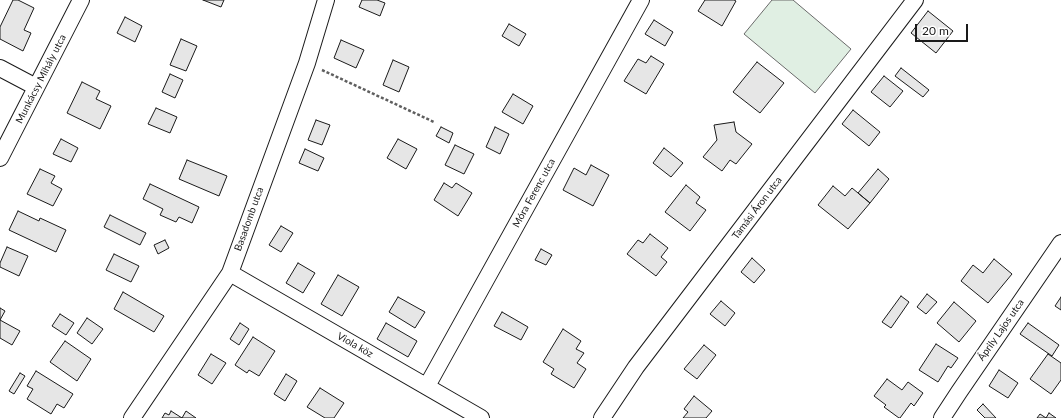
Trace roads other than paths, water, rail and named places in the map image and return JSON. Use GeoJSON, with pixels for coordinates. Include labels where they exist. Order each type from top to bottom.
{"type":"FeatureCollection","features":[{"type":"Feature","properties":{"kind":"street","name":"Munkácsy Mihály utca"},"geometry":{"type":"LineString","coordinates":[[0,158],[81,0]]}},
{"type":"Feature","properties":{"kind":"street","name":"Basadomb utca"},"geometry":{"type":"LineString","coordinates":[[132,418],[230,273],[307,63],[326,0]]}},
{"type":"Feature","properties":{"kind":"street","name":"Móra Ferenc utca"},"geometry":{"type":"LineString","coordinates":[[427,386],[641,0]]}},
{"type":"Feature","properties":{"kind":"street","name":"Tamási Áron utca"},"geometry":{"type":"LineString","coordinates":[[602,418],[636,367],[914,0]]}},
{"type":"Feature","properties":{"kind":"street"},"geometry":{"type":"LineString","coordinates":[[0,68],[36,87]]}},
{"type":"Feature","properties":{"kind":"street","name":"Áprily Lajos utca"},"geometry":{"type":"LineString","coordinates":[[942,418],[958,392],[1061,243]]}},
{"type":"Feature","properties":{"kind":"street","name":"Viola köz"},"geometry":{"type":"LineString","coordinates":[[230,273],[481,418]]}}]}
